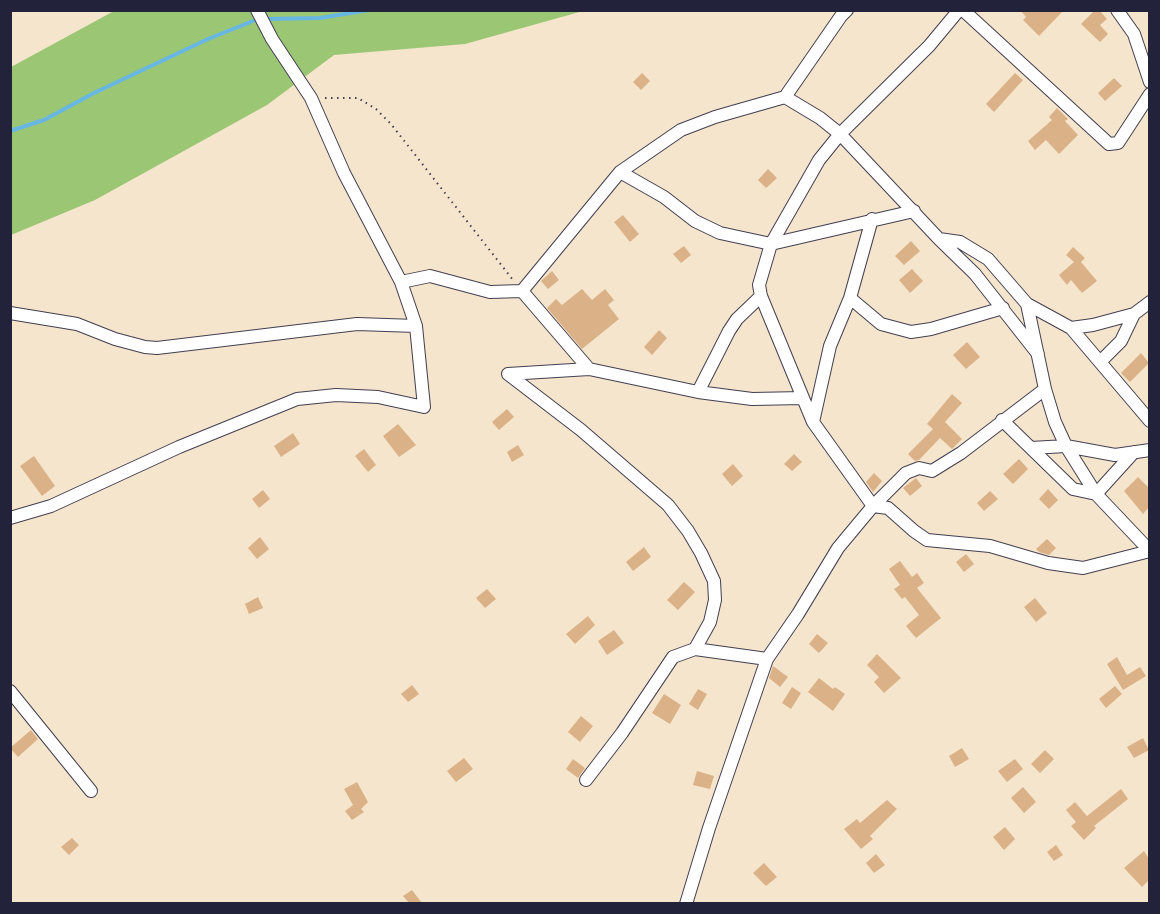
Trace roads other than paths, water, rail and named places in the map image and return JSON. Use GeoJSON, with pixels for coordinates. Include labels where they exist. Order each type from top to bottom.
{"type":"FeatureCollection","features":[{"type":"Feature","properties":{"kind":"street"},"geometry":{"type":"LineString","coordinates":[[10,518],[51,506],[179,447],[297,399],[336,395],[378,397],[424,407],[416,326],[401,282],[344,173],[311,98],[272,39],[257,10]]}},
{"type":"Feature","properties":{"kind":"street"},"geometry":{"type":"LineString","coordinates":[[401,282],[430,276],[490,292],[522,291],[620,172],[681,130],[715,117],[785,97],[847,10]]}},
{"type":"Feature","properties":{"kind":"street"},"geometry":{"type":"LineString","coordinates":[[1027,304],[1045,388],[1055,422],[1066,446],[1096,494],[1149,551],[1083,568],[1048,563],[990,546],[927,540],[888,508],[873,506],[813,422],[761,296],[759,285],[771,244],[819,160],[840,134],[961,10],[1108,144],[1118,143],[1149,94]]}},
{"type":"Feature","properties":{"kind":"street"},"geometry":{"type":"LineString","coordinates":[[1117,10],[1134,33],[1149,82]]}},
{"type":"Feature","properties":{"kind":"street"},"geometry":{"type":"LineString","coordinates":[[785,97],[820,118],[840,134],[975,274],[1038,354]]}},
{"type":"Feature","properties":{"kind":"street"},"geometry":{"type":"LineString","coordinates":[[620,172],[664,197],[695,221],[720,233],[771,244],[914,211]]}},
{"type":"Feature","properties":{"kind":"street"},"geometry":{"type":"LineString","coordinates":[[813,422],[831,346],[850,298],[872,219]]}},
{"type":"Feature","properties":{"kind":"street"},"geometry":{"type":"LineString","coordinates":[[939,239],[960,242],[988,259],[1027,304],[1071,328],[1149,421]]}},
{"type":"Feature","properties":{"kind":"street"},"geometry":{"type":"LineString","coordinates":[[522,291],[589,369]]}},
{"type":"Feature","properties":{"kind":"street"},"geometry":{"type":"LineString","coordinates":[[698,392],[729,331],[746,309],[761,296]]}},
{"type":"Feature","properties":{"kind":"street"},"geometry":{"type":"LineString","coordinates":[[850,298],[881,324],[911,332],[1003,308]]}},
{"type":"Feature","properties":{"kind":"street"},"geometry":{"type":"LineString","coordinates":[[1071,328],[1094,325],[1134,314],[1149,302]]}},
{"type":"Feature","properties":{"kind":"street"},"geometry":{"type":"LineString","coordinates":[[10,312],[77,324],[115,339],[157,348],[357,324],[416,326]]}},
{"type":"Feature","properties":{"kind":"street"},"geometry":{"type":"LineString","coordinates":[[1101,362],[1121,341],[1134,314]]}},
{"type":"Feature","properties":{"kind":"street"},"geometry":{"type":"LineString","coordinates":[[695,649],[710,622],[715,600],[714,581],[688,531],[659,498],[581,430],[508,374],[589,369],[698,392],[752,399],[803,398]]}},
{"type":"Feature","properties":{"kind":"street"},"geometry":{"type":"LineString","coordinates":[[686,903],[709,828],[767,659],[798,614],[838,548],[873,506],[906,473],[920,468],[932,471],[961,453],[1045,388]]}},
{"type":"Feature","properties":{"kind":"street"},"geometry":{"type":"LineString","coordinates":[[1002,420],[1073,489],[1096,494]]}},
{"type":"Feature","properties":{"kind":"street"},"geometry":{"type":"LineString","coordinates":[[1031,448],[1066,446],[1115,454],[1149,450]]}},
{"type":"Feature","properties":{"kind":"street"},"geometry":{"type":"LineString","coordinates":[[1096,494],[1134,452]]}},
{"type":"Feature","properties":{"kind":"street"},"geometry":{"type":"LineString","coordinates":[[586,780],[622,733],[673,657],[695,649],[767,659]]}},
{"type":"Feature","properties":{"kind":"street"},"geometry":{"type":"LineString","coordinates":[[10,691],[91,790]]}},
{"type":"Feature","properties":{"kind":"waterway"},"geometry":{"type":"LineString","coordinates":[[265,19],[320,18],[369,10]]}},
{"type":"Feature","properties":{"kind":"waterway"},"geometry":{"type":"LineString","coordinates":[[10,131],[44,120],[94,93],[208,39],[258,19]]}}]}
